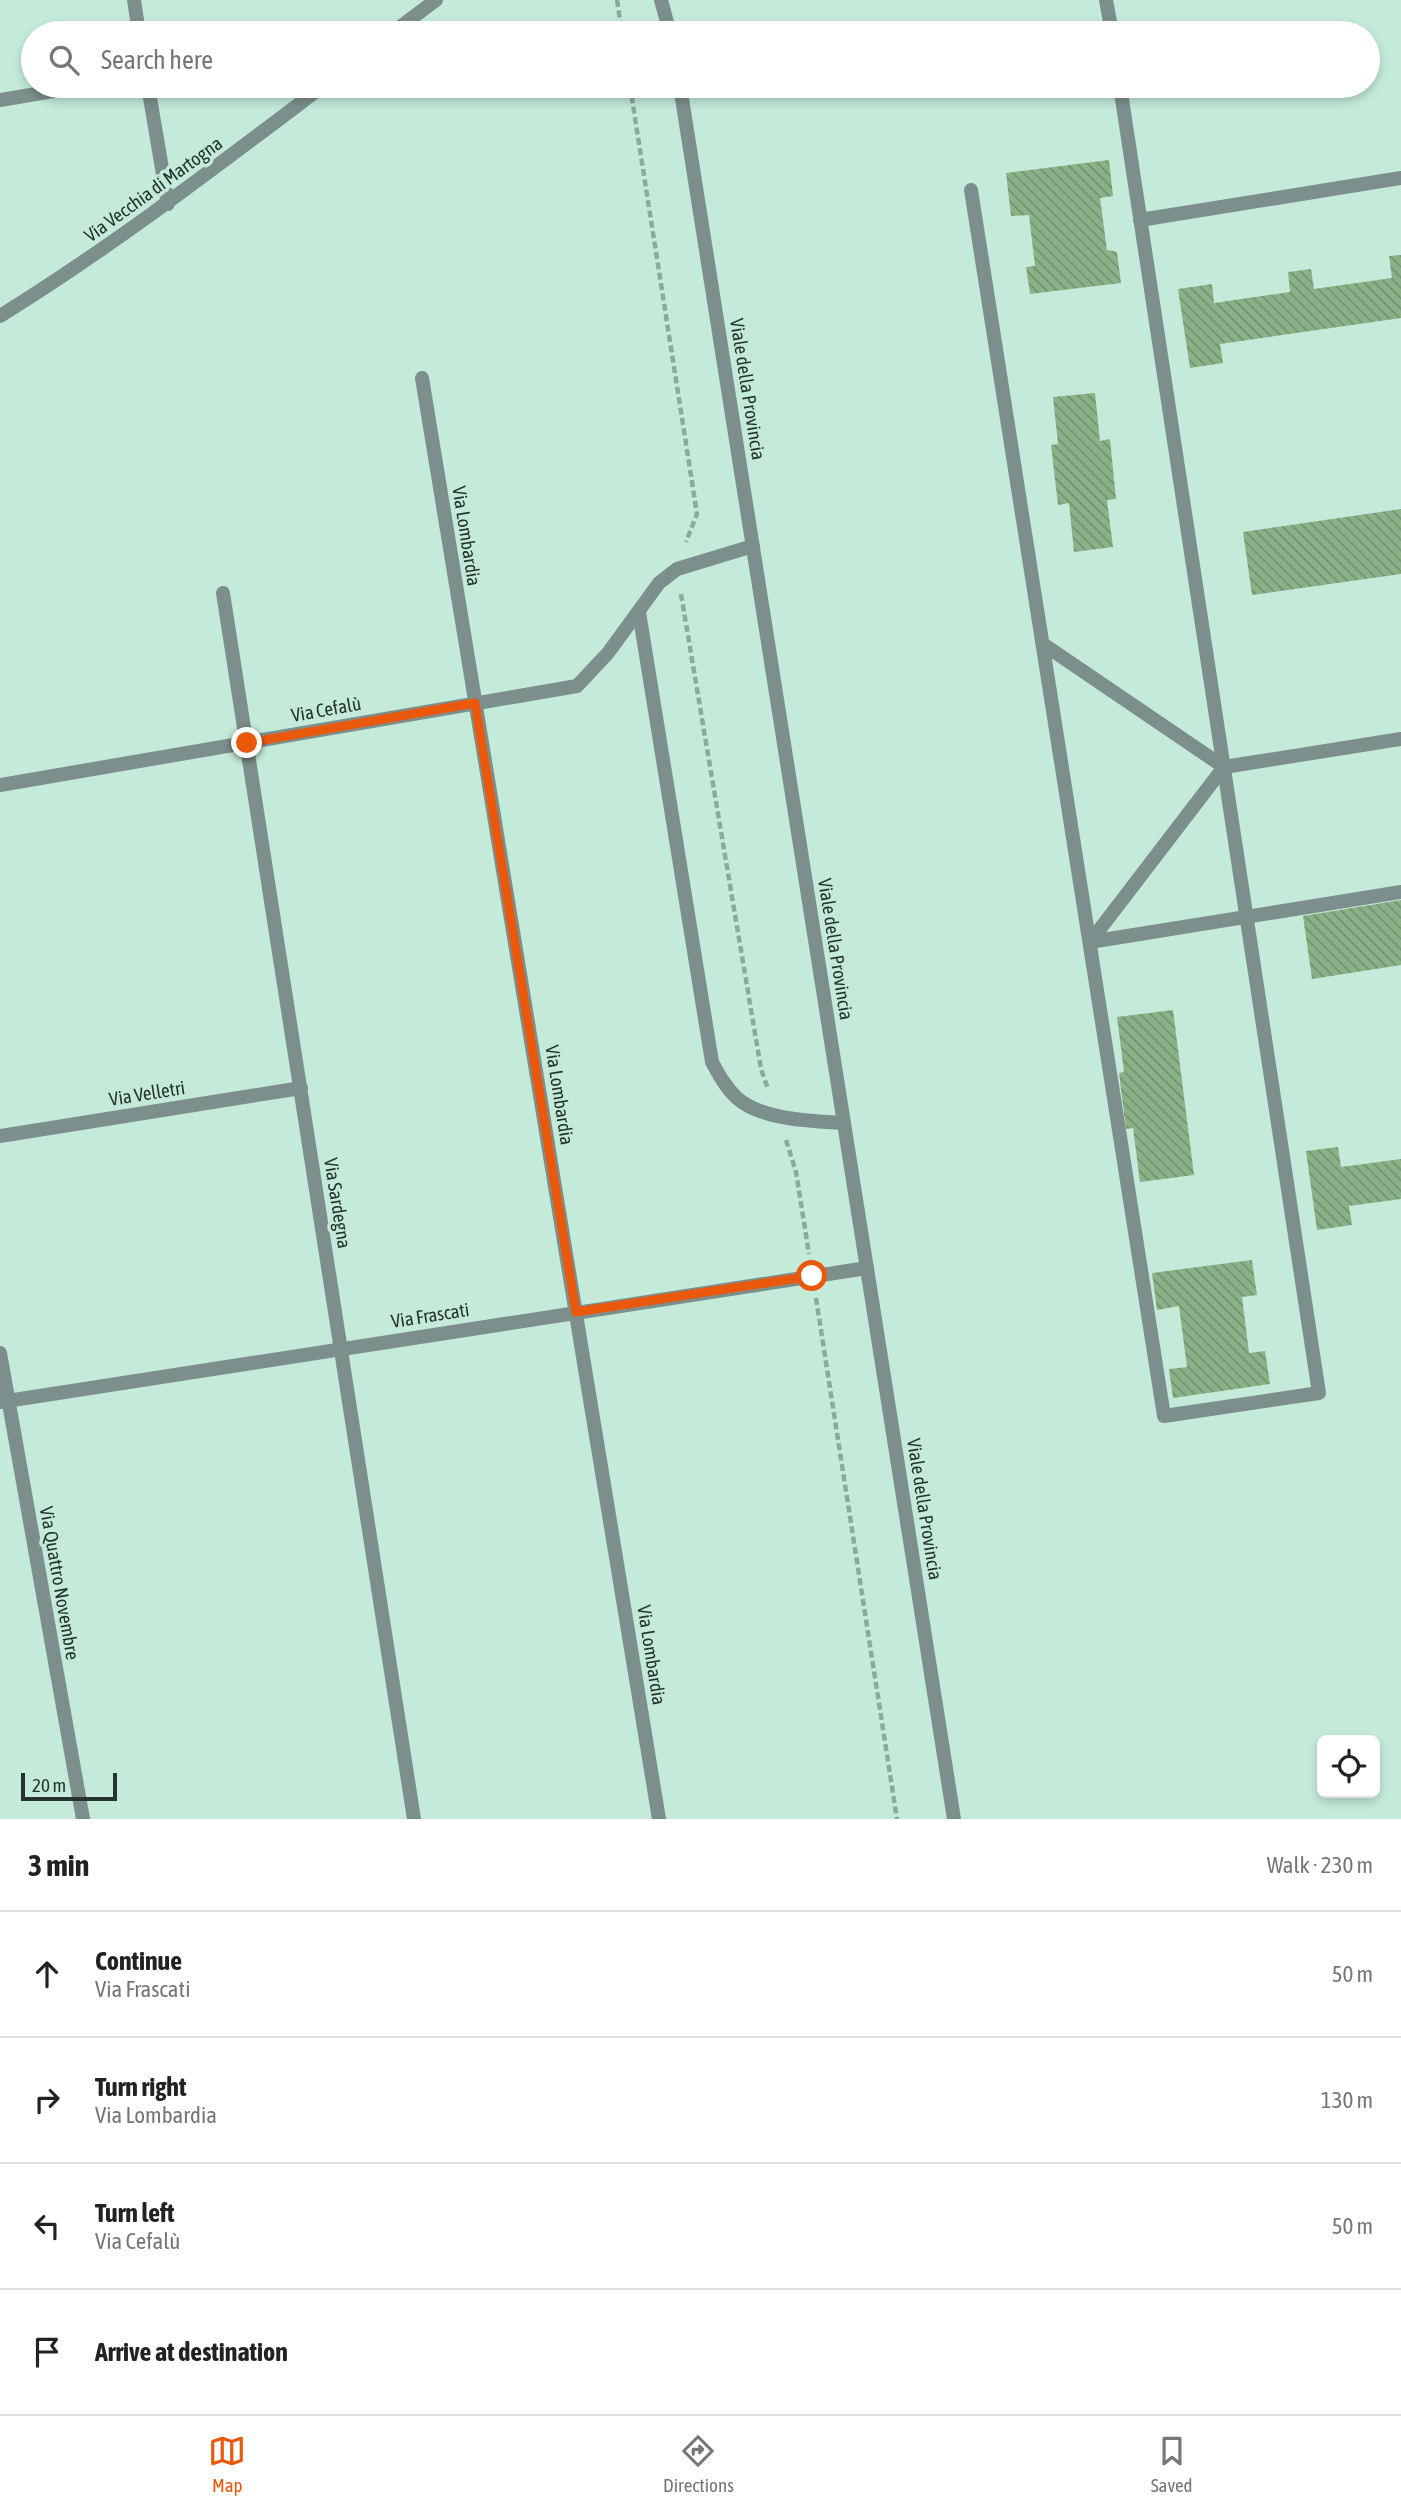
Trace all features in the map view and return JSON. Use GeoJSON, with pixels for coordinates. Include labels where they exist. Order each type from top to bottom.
{"type":"FeatureCollection","features":[{"type":"Feature","properties":{"kind":"street"},"geometry":{"type":"LineString","coordinates":[[134,0],[137,21]]}},
{"type":"Feature","properties":{"kind":"street"},"geometry":{"type":"LineString","coordinates":[[408,21],[436,0]]}},
{"type":"Feature","properties":{"kind":"street"},"geometry":{"type":"LineString","coordinates":[[661,0],[667,21]]}},
{"type":"Feature","properties":{"kind":"street"},"geometry":{"type":"LineString","coordinates":[[1106,0],[1110,21]]}},
{"type":"Feature","properties":{"kind":"street"},"geometry":{"type":"LineString","coordinates":[[0,100],[21,96]]}},
{"type":"Feature","properties":{"kind":"street"},"geometry":{"type":"LineString","coordinates":[[150,98],[167,204]]}},
{"type":"Feature","properties":{"kind":"street","name":"Via Vecchia di Martogna"},"geometry":{"type":"LineString","coordinates":[[0,316],[68,274],[167,204],[307,98]]}},
{"type":"Feature","properties":{"kind":"street","name":"Viale della Provincia"},"geometry":{"type":"LineString","coordinates":[[682,98],[954,1819]]}},
{"type":"Feature","properties":{"kind":"street"},"geometry":{"type":"LineString","coordinates":[[971,190],[1164,1416],[1319,1393],[1121,98]]}},
{"type":"Feature","properties":{"kind":"street"},"geometry":{"type":"LineString","coordinates":[[1140,219],[1401,178]]}},
{"type":"Feature","properties":{"kind":"street","name":"Via Lombardia"},"geometry":{"type":"LineString","coordinates":[[422,377],[659,1819]]}},
{"type":"Feature","properties":{"kind":"street"},"geometry":{"type":"LineString","coordinates":[[753,546],[677,569],[659,583],[639,612],[712,1062],[725,1085],[739,1100],[779,1118],[844,1123]]}},
{"type":"Feature","properties":{"kind":"street","name":"Via Sardegna"},"geometry":{"type":"LineString","coordinates":[[223,593],[414,1819]]}},
{"type":"Feature","properties":{"kind":"street","name":"Via Cefalù"},"geometry":{"type":"LineString","coordinates":[[0,785],[577,686],[608,653],[639,612]]}},
{"type":"Feature","properties":{"kind":"street"},"geometry":{"type":"LineString","coordinates":[[1043,644],[1224,767],[1401,739]]}},
{"type":"Feature","properties":{"kind":"street"},"geometry":{"type":"LineString","coordinates":[[1090,942],[1224,767]]}},
{"type":"Feature","properties":{"kind":"street"},"geometry":{"type":"LineString","coordinates":[[1090,942],[1401,892]]}},
{"type":"Feature","properties":{"kind":"street","name":"Via Velletri"},"geometry":{"type":"LineString","coordinates":[[0,1136],[301,1088]]}},
{"type":"Feature","properties":{"kind":"street","name":"Via Frascati"},"geometry":{"type":"LineString","coordinates":[[4,1401],[867,1268]]}},
{"type":"Feature","properties":{"kind":"street","name":"Via Quattro Novembre"},"geometry":{"type":"LineString","coordinates":[[0,1353],[4,1401],[83,1819]]}},
{"type":"Feature","properties":{"kind":"path"},"geometry":{"type":"LineString","coordinates":[[617,0],[620,21]]}},
{"type":"Feature","properties":{"kind":"path"},"geometry":{"type":"LineString","coordinates":[[632,98],[697,514],[677,569],[761,1069],[796,1172],[897,1819]]}},
{"type":"Feature","properties":{"kind":"building"},"geometry":{"type":"Polygon","coordinates":[[[1109,160],[1113,196],[1100,198],[1107,250],[1117,252],[1121,283],[1030,294],[1026,267],[1035,266],[1029,215],[1011,216],[1006,173],[1109,160]]]}},
{"type":"Feature","properties":{"kind":"building"},"geometry":{"type":"Polygon","coordinates":[[[1401,255],[1401,318],[1220,344],[1223,363],[1190,368],[1178,289],[1212,284],[1214,303],[1290,292],[1288,272],[1311,269],[1314,289],[1392,278],[1389,256],[1401,255]]]}},
{"type":"Feature","properties":{"kind":"building"},"geometry":{"type":"Polygon","coordinates":[[[1095,393],[1100,441],[1110,439],[1116,499],[1107,500],[1113,547],[1074,552],[1069,503],[1058,505],[1051,445],[1058,444],[1053,397],[1095,393]]]}},
{"type":"Feature","properties":{"kind":"building"},"geometry":{"type":"Polygon","coordinates":[[[1401,509],[1401,574],[1252,595],[1243,532],[1401,509]]]}},
{"type":"Feature","properties":{"kind":"building"},"geometry":{"type":"Polygon","coordinates":[[[1401,900],[1401,965],[1312,979],[1303,916],[1401,900]]]}},
{"type":"Feature","properties":{"kind":"building"},"geometry":{"type":"Polygon","coordinates":[[[1173,1010],[1194,1175],[1140,1182],[1133,1128],[1126,1129],[1119,1073],[1124,1072],[1117,1017],[1173,1010]]]}},
{"type":"Feature","properties":{"kind":"building"},"geometry":{"type":"Polygon","coordinates":[[[1338,1147],[1341,1167],[1401,1159],[1401,1199],[1349,1206],[1352,1225],[1317,1230],[1306,1151],[1338,1147]]]}},
{"type":"Feature","properties":{"kind":"building"},"geometry":{"type":"Polygon","coordinates":[[[1252,1260],[1257,1295],[1242,1297],[1249,1353],[1265,1351],[1270,1384],[1173,1398],[1169,1369],[1187,1367],[1179,1306],[1157,1310],[1152,1273],[1252,1260]]]}},
{"type":"Feature","properties":{"kind":"route"},"geometry":{"type":"LineString","coordinates":[[247,743],[475,703],[576,1312],[812,1276]]}}]}
